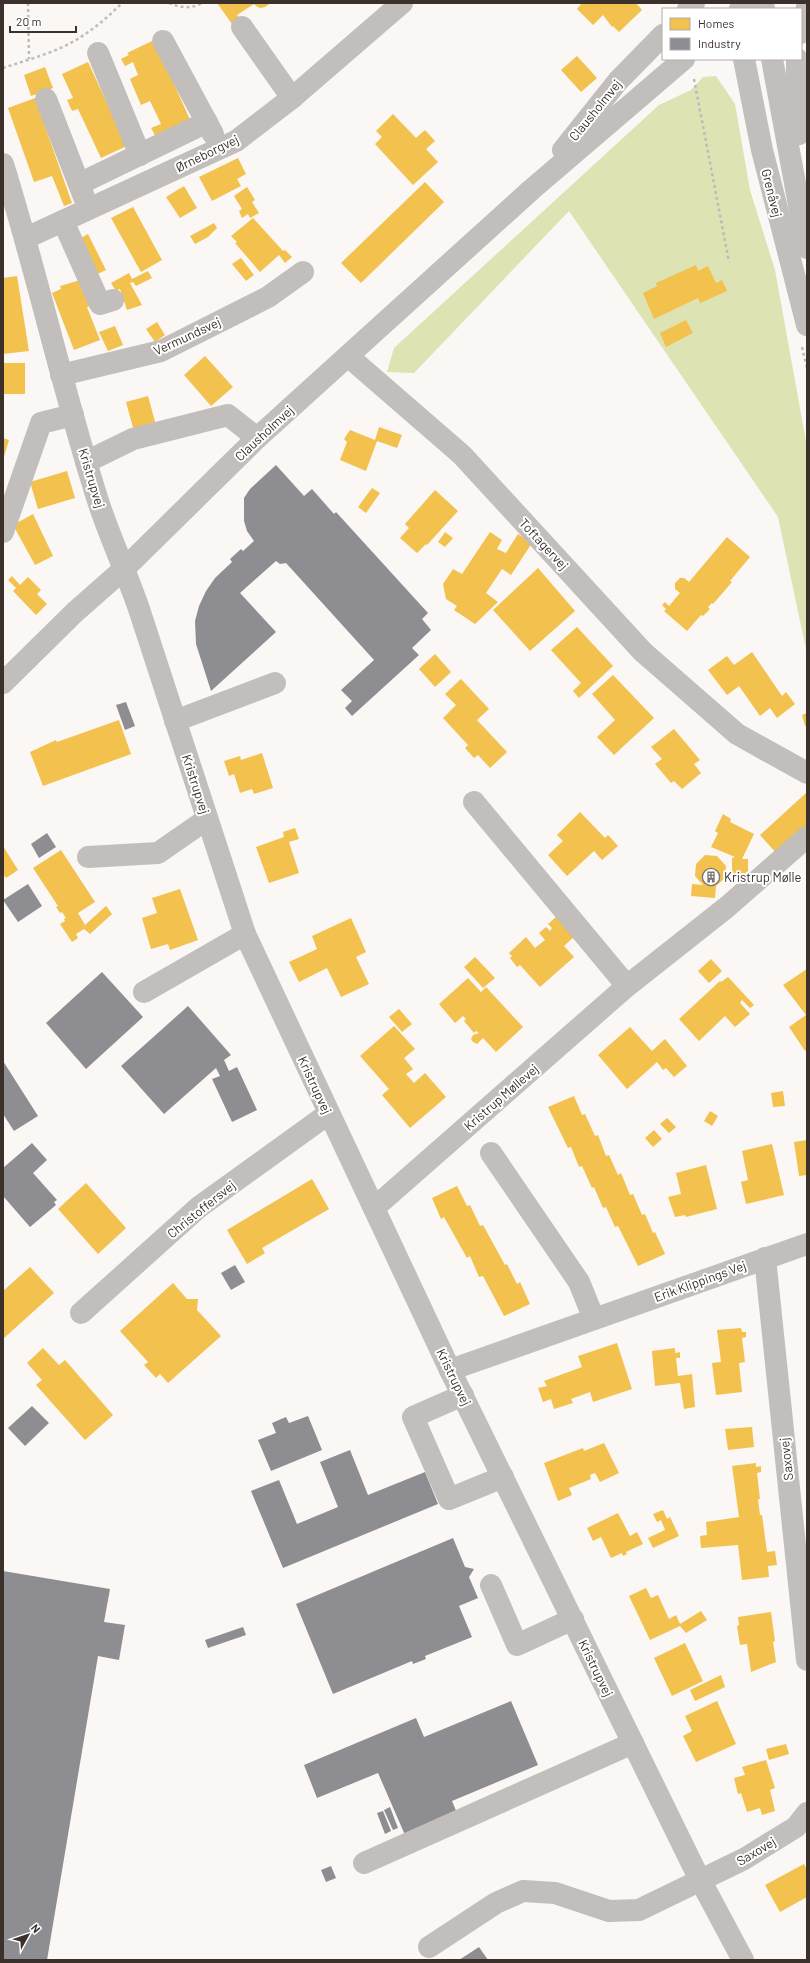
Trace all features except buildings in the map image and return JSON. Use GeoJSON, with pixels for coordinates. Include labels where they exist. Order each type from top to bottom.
{"type":"FeatureCollection","features":[{"type":"Feature","properties":{"kind":"street","name":"Ørneborgvej"},"geometry":{"type":"LineString","coordinates":[[26,238],[236,141],[292,98],[402,3]]}},
{"type":"Feature","properties":{"kind":"street"},"geometry":{"type":"LineString","coordinates":[[802,29],[807,7]]}},
{"type":"Feature","properties":{"kind":"street"},"geometry":{"type":"LineString","coordinates":[[242,27],[292,98]]}},
{"type":"Feature","properties":{"kind":"street","name":"Clausholmvej"},"geometry":{"type":"LineString","coordinates":[[531,190],[618,80],[662,35]]}},
{"type":"Feature","properties":{"kind":"street"},"geometry":{"type":"LineString","coordinates":[[162,41],[220,148]]}},
{"type":"Feature","properties":{"kind":"street"},"geometry":{"type":"LineString","coordinates":[[98,53],[140,154]]}},
{"type":"Feature","properties":{"kind":"street","name":"Grenåvej"},"geometry":{"type":"LineString","coordinates":[[744,60],[762,150],[807,325]]}},
{"type":"Feature","properties":{"kind":"street","name":"Grenåvej"},"geometry":{"type":"LineString","coordinates":[[772,60],[807,248]]}},
{"type":"Feature","properties":{"kind":"street"},"geometry":{"type":"LineString","coordinates":[[797,60],[797,119],[807,174]]}},
{"type":"Feature","properties":{"kind":"street","name":"Clausholmvej"},"geometry":{"type":"LineString","coordinates":[[3,684],[75,612],[125,568],[257,438],[531,190],[689,68]]}},
{"type":"Feature","properties":{"kind":"street"},"geometry":{"type":"LineString","coordinates":[[46,100],[89,209]]}},
{"type":"Feature","properties":{"kind":"street"},"geometry":{"type":"LineString","coordinates":[[79,184],[206,122]]}},
{"type":"Feature","properties":{"kind":"street","name":"Kristrupvej"},"geometry":{"type":"LineString","coordinates":[[3,164],[26,238],[61,375],[86,462],[107,527],[125,568],[245,934],[328,1114],[450,1370],[700,1880],[743,1960]]}},
{"type":"Feature","properties":{"kind":"street"},"geometry":{"type":"LineString","coordinates":[[62,221],[100,304],[113,300]]}},
{"type":"Feature","properties":{"kind":"street","name":"Vermundsvej"},"geometry":{"type":"LineString","coordinates":[[61,375],[160,351],[268,297],[303,272]]}},
{"type":"Feature","properties":{"kind":"street","name":"Toftagervej"},"geometry":{"type":"LineString","coordinates":[[349,356],[462,455],[643,652],[737,734],[807,773]]}},
{"type":"Feature","properties":{"kind":"street"},"geometry":{"type":"LineString","coordinates":[[3,532],[41,423],[73,415]]}},
{"type":"Feature","properties":{"kind":"street"},"geometry":{"type":"LineString","coordinates":[[86,462],[133,439],[228,415],[257,438]]}},
{"type":"Feature","properties":{"kind":"street"},"geometry":{"type":"LineString","coordinates":[[175,722],[275,683]]}},
{"type":"Feature","properties":{"kind":"street"},"geometry":{"type":"LineString","coordinates":[[474,802],[627,986]]}},
{"type":"Feature","properties":{"kind":"street"},"geometry":{"type":"LineString","coordinates":[[88,857],[158,853],[207,819]]}},
{"type":"Feature","properties":{"kind":"street","name":"Kristrup Møllevej"},"geometry":{"type":"LineString","coordinates":[[374,1208],[627,986],[727,907],[807,837]]}},
{"type":"Feature","properties":{"kind":"street"},"geometry":{"type":"LineString","coordinates":[[144,992],[245,934]]}},
{"type":"Feature","properties":{"kind":"street","name":"Christoffersvej"},"geometry":{"type":"LineString","coordinates":[[81,1313],[200,1207],[328,1114]]}},
{"type":"Feature","properties":{"kind":"street"},"geometry":{"type":"LineString","coordinates":[[491,1153],[579,1282],[594,1319]]}},
{"type":"Feature","properties":{"kind":"street","name":"Erik Klippings Vej"},"geometry":{"type":"LineString","coordinates":[[450,1370],[807,1244]]}},
{"type":"Feature","properties":{"kind":"street","name":"Saxovej"},"geometry":{"type":"LineString","coordinates":[[765,1258],[807,1660]]}},
{"type":"Feature","properties":{"kind":"street"},"geometry":{"type":"LineString","coordinates":[[463,1395],[413,1417],[449,1499],[503,1477]]}},
{"type":"Feature","properties":{"kind":"street"},"geometry":{"type":"LineString","coordinates":[[491,1585],[517,1645],[573,1619]]}},
{"type":"Feature","properties":{"kind":"street"},"geometry":{"type":"LineString","coordinates":[[364,1863],[633,1743]]}},
{"type":"Feature","properties":{"kind":"street","name":"Saxovej"},"geometry":{"type":"LineString","coordinates":[[429,1947],[496,1903],[523,1891],[555,1894],[609,1911],[639,1910],[700,1880],[712,1876],[744,1859],[796,1827],[807,1813]]}},
{"type":"Feature","properties":{"kind":"path"},"geometry":{"type":"LineString","coordinates":[[28,3],[29,59]]}},
{"type":"Feature","properties":{"kind":"path"},"geometry":{"type":"LineString","coordinates":[[3,68],[75,40],[110,15],[122,3]]}},
{"type":"Feature","properties":{"kind":"path"},"geometry":{"type":"LineString","coordinates":[[169,3],[179,8],[195,7],[202,3]]}},
{"type":"Feature","properties":{"kind":"path"},"geometry":{"type":"LineString","coordinates":[[689,68],[729,262]]}},
{"type":"Feature","properties":{"kind":"green space"},"geometry":{"type":"Polygon","coordinates":[[[716,76],[735,104],[750,190],[775,270],[807,447],[807,654],[778,517],[569,211],[414,373],[387,372],[394,348],[659,105],[691,90],[703,77],[716,76]]]}},
{"type":"Feature","properties":{"kind":"place","name":"Kristrup Mølle"},"geometry":{"type":"Point","coordinates":[711,877]}}]}
